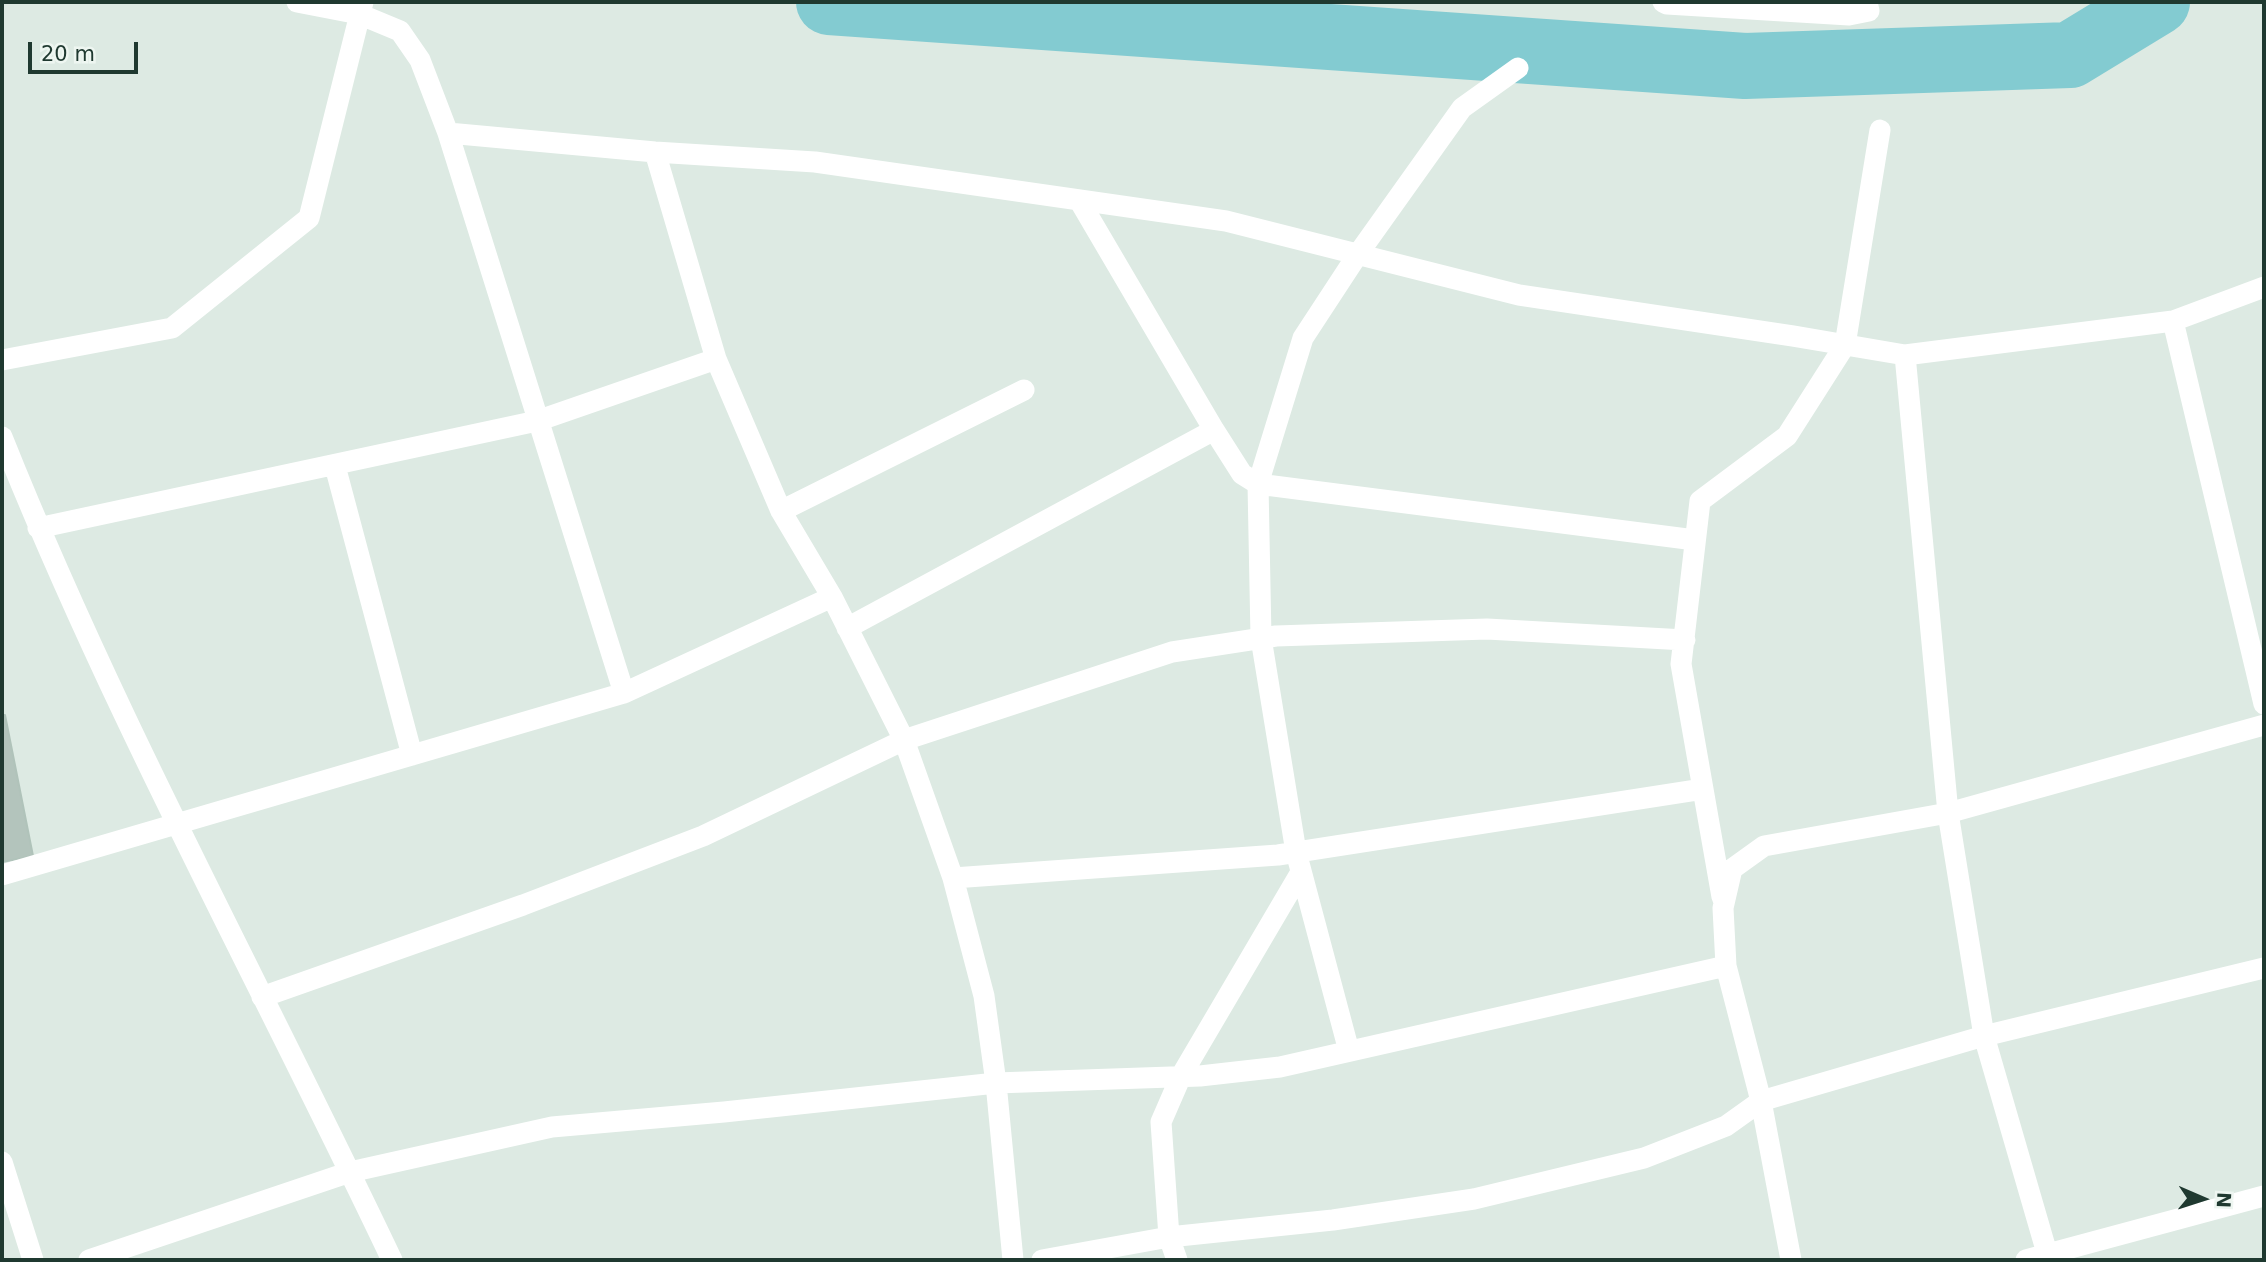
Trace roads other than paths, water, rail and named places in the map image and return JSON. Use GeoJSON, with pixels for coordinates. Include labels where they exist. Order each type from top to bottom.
{"type":"FeatureCollection","features":[{"type":"Feature","properties":{"kind":"street"},"geometry":{"type":"LineString","coordinates":[[297,2],[360,9],[400,31],[420,60],[448,133],[624,693]]}},
{"type":"Feature","properties":{"kind":"street"},"geometry":{"type":"LineString","coordinates":[[1663,2],[1869,11],[1867,2]]}},
{"type":"Feature","properties":{"kind":"street"},"geometry":{"type":"LineString","coordinates":[[2,360],[172,328],[309,218],[360,9]]}},
{"type":"Feature","properties":{"kind":"street"},"geometry":{"type":"LineString","coordinates":[[1349,1051],[1298,862],[1261,638],[1258,484],[1303,338],[1358,254],[1462,108],[1518,68]]}},
{"type":"Feature","properties":{"kind":"street"},"geometry":{"type":"LineString","coordinates":[[1791,1260],[1761,1101],[1727,966],[1723,908],[1681,664],[1700,501],[1787,436],[1846,345],[1880,130]]}},
{"type":"Feature","properties":{"kind":"street"},"geometry":{"type":"LineString","coordinates":[[448,133],[655,152],[815,162],[1226,221],[1519,295],[1905,355],[2173,321],[2264,287]]}},
{"type":"Feature","properties":{"kind":"street"},"geometry":{"type":"LineString","coordinates":[[655,152],[716,359],[781,511],[832,597],[904,740],[953,878],[984,996],[996,1083],[1013,1260]]}},
{"type":"Feature","properties":{"kind":"street"},"geometry":{"type":"LineString","coordinates":[[1079,200],[1214,430],[1242,474],[1258,484],[1695,540]]}},
{"type":"Feature","properties":{"kind":"street"},"geometry":{"type":"LineString","coordinates":[[2173,321],[2264,704]]}},
{"type":"Feature","properties":{"kind":"street"},"geometry":{"type":"LineString","coordinates":[[1905,355],[1948,813],[1984,1037],[2041,1258],[2264,1196]]}},
{"type":"Feature","properties":{"kind":"street"},"geometry":{"type":"LineString","coordinates":[[38,528],[537,421],[716,359]]}},
{"type":"Feature","properties":{"kind":"street"},"geometry":{"type":"LineString","coordinates":[[781,511],[1024,390]]}},
{"type":"Feature","properties":{"kind":"street"},"geometry":{"type":"LineString","coordinates":[[847,628],[1214,430]]}},
{"type":"Feature","properties":{"kind":"street"},"geometry":{"type":"LineString","coordinates":[[2,438],[38,528],[175,823],[392,1260]]}},
{"type":"Feature","properties":{"kind":"street"},"geometry":{"type":"LineString","coordinates":[[335,466],[412,754]]}},
{"type":"Feature","properties":{"kind":"street"},"geometry":{"type":"LineString","coordinates":[[2,874],[624,693],[832,597]]}},
{"type":"Feature","properties":{"kind":"street"},"geometry":{"type":"LineString","coordinates":[[262,997],[523,905],[703,836],[904,740],[1172,652],[1276,636],[1487,629],[1685,640]]}},
{"type":"Feature","properties":{"kind":"street"},"geometry":{"type":"LineString","coordinates":[[1723,908],[1732,869],[1765,846],[1948,813],[2264,725]]}},
{"type":"Feature","properties":{"kind":"street"},"geometry":{"type":"LineString","coordinates":[[953,878],[1298,862],[1703,789]]}},
{"type":"Feature","properties":{"kind":"street"},"geometry":{"type":"LineString","coordinates":[[1177,1260],[1169,1237],[1161,1122],[1181,1076],[1298,862]]}},
{"type":"Feature","properties":{"kind":"street"},"geometry":{"type":"LineString","coordinates":[[89,1260],[350,1172],[552,1128],[996,1083],[1181,1076],[1280,1067],[1727,966]]}},
{"type":"Feature","properties":{"kind":"street"},"geometry":{"type":"LineString","coordinates":[[1042,1260],[1169,1237],[1333,1220],[1474,1199],[1644,1158],[1726,1126],[1761,1101],[1984,1037],[2264,968]]}},
{"type":"Feature","properties":{"kind":"street"},"geometry":{"type":"LineString","coordinates":[[2,1162],[33,1260]]}},
{"type":"Feature","properties":{"kind":"waterway"},"geometry":{"type":"LineString","coordinates":[[829,2],[1745,66],[2070,55],[2157,2]]}}]}
